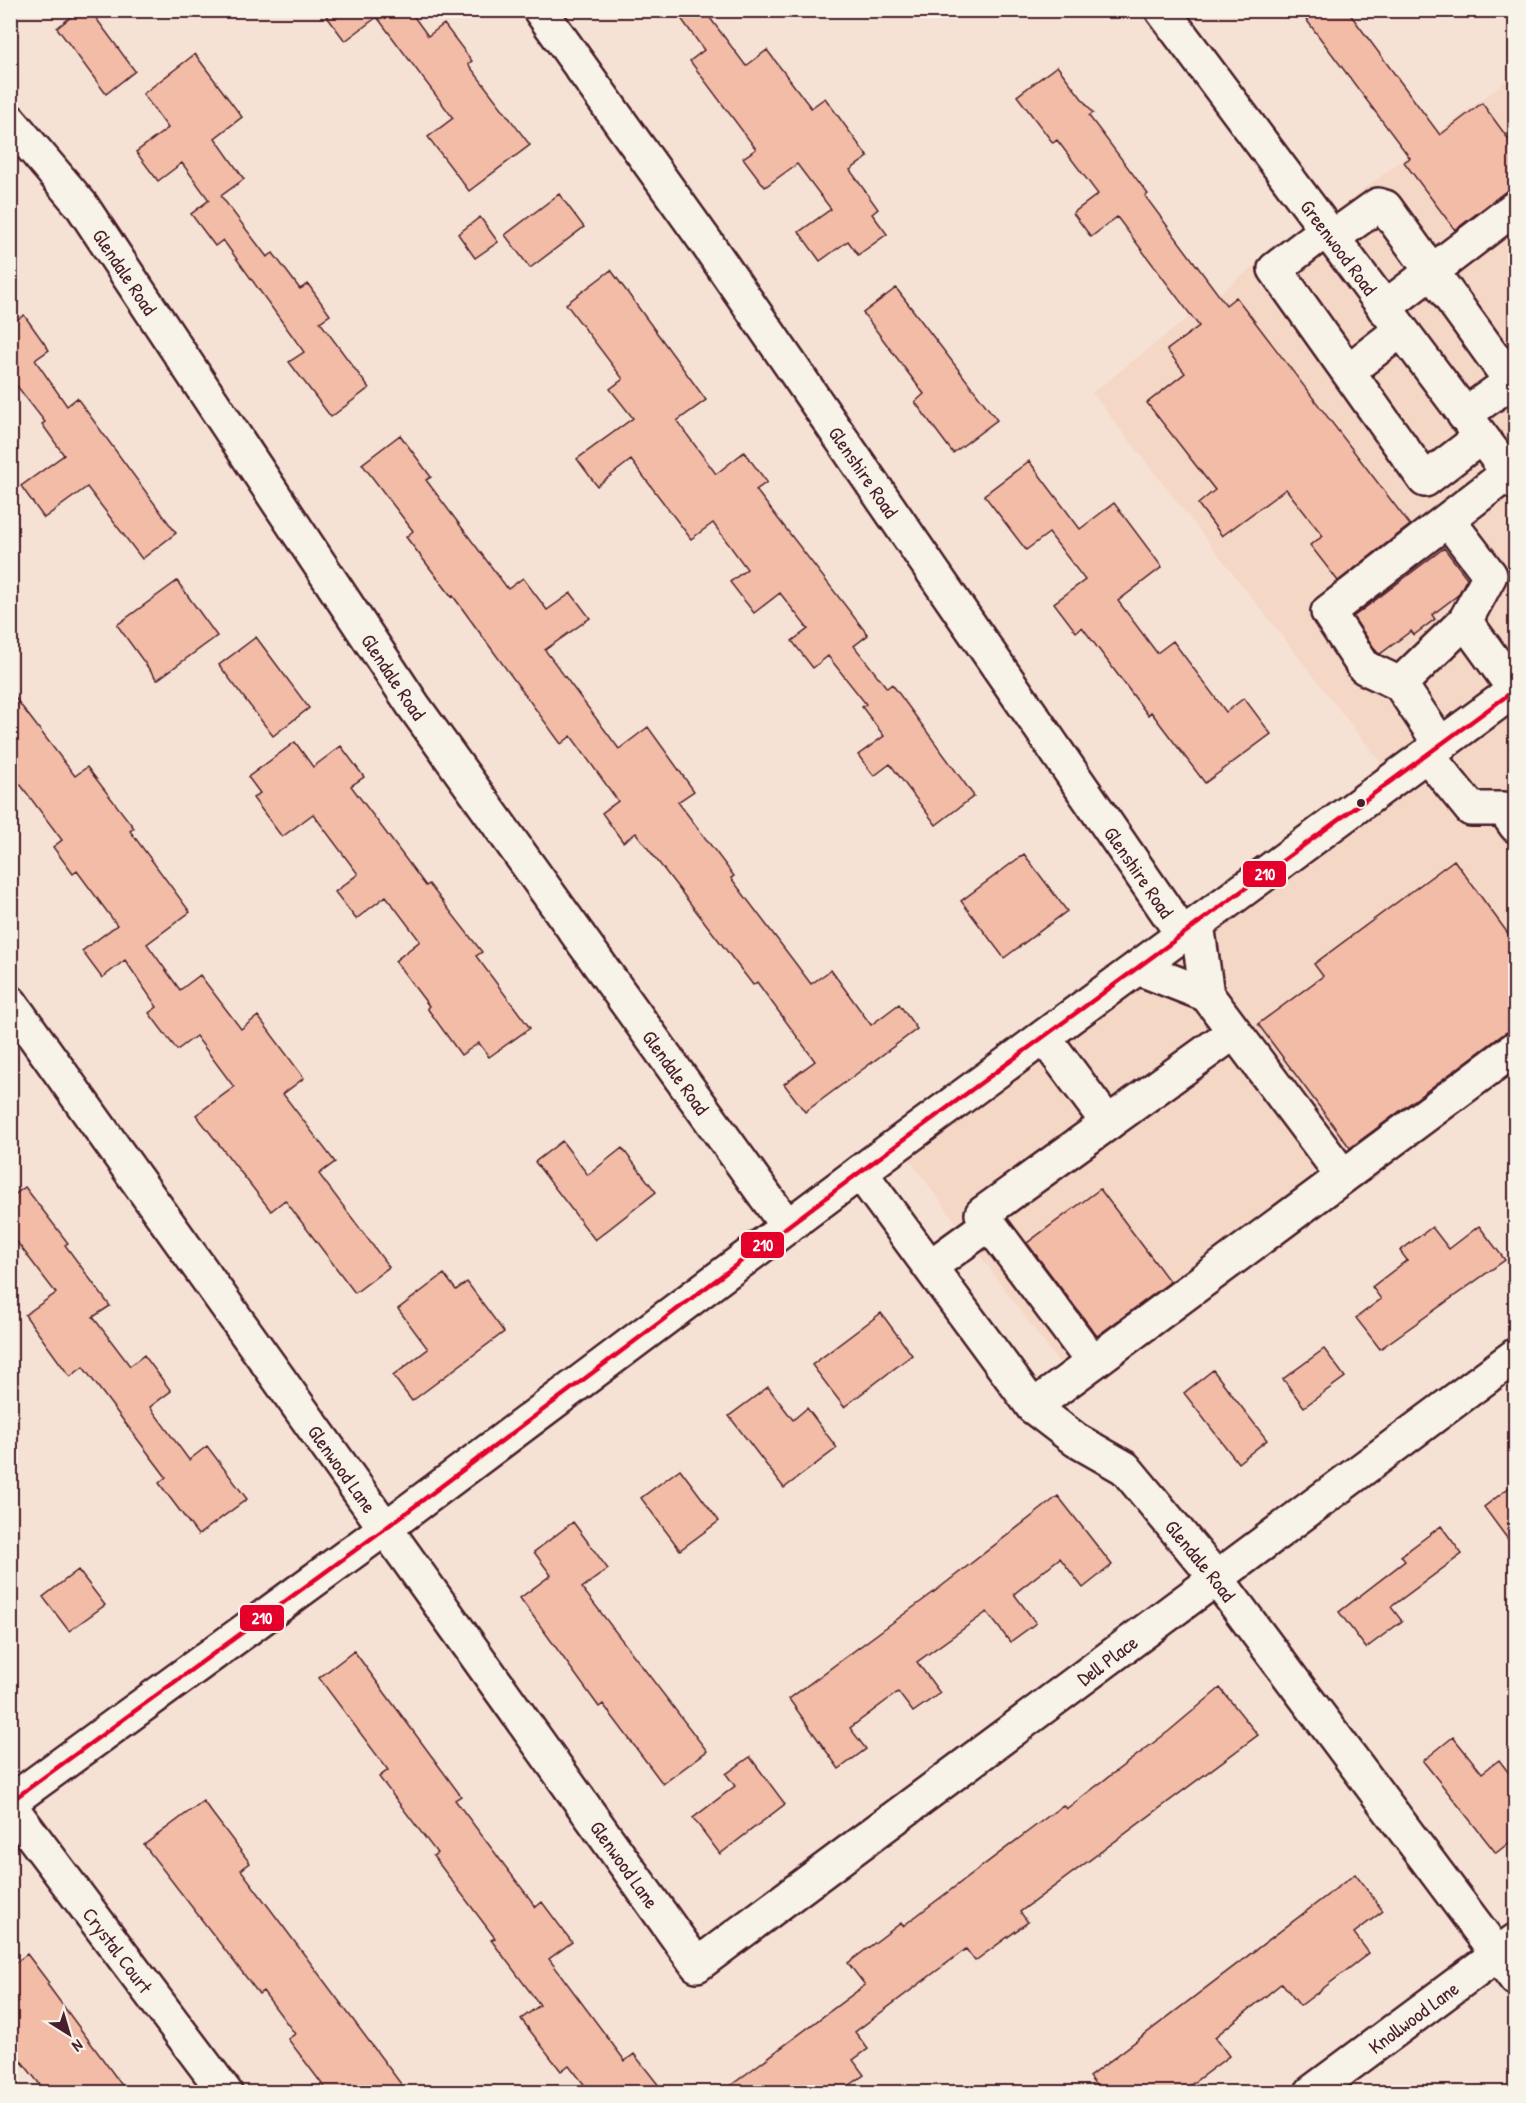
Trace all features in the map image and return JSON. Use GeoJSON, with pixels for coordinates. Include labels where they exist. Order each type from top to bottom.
{"type":"FeatureCollection","features":[{"type":"Feature","properties":{"kind":"street","name":"Glenshire Road"},"geometry":{"type":"LineString","coordinates":[[540,10],[1190,930]]}},
{"type":"Feature","properties":{"kind":"street","name":"Greenwood Road"},"geometry":{"type":"LineString","coordinates":[[1162,10],[1512,478]]}},
{"type":"Feature","properties":{"kind":"street","name":"Glendale Road"},"geometry":{"type":"LineString","coordinates":[[10,121],[82,207],[413,705],[787,1226]]}},
{"type":"Feature","properties":{"kind":"street"},"geometry":{"type":"LineString","coordinates":[[1378,205],[1385,207],[1513,380],[1425,480],[1275,269],[1329,234],[1378,205]]}},
{"type":"Feature","properties":{"kind":"street"},"geometry":{"type":"LineString","coordinates":[[1348,371],[1432,272],[1515,207]]}},
{"type":"Feature","properties":{"kind":"street"},"geometry":{"type":"LineString","coordinates":[[1512,478],[1448,520],[1328,612],[1364,666],[1400,684],[1434,750],[1471,809],[1512,812]]}},
{"type":"Feature","properties":{"kind":"street"},"geometry":{"type":"LineString","coordinates":[[1400,684],[1465,621],[1490,575],[1448,520]]}},
{"type":"Feature","properties":{"kind":"street"},"geometry":{"type":"LineString","coordinates":[[10,1804],[387,1527],[787,1226],[1515,689],[1465,621]]}},
{"type":"Feature","properties":{"kind":"street"},"geometry":{"type":"LineString","coordinates":[[1190,930],[1207,994],[1343,1176]]}},
{"type":"Feature","properties":{"kind":"street"},"geometry":{"type":"LineString","coordinates":[[1138,968],[1207,994]]}},
{"type":"Feature","properties":{"kind":"street","name":"Glenwood Lane"},"geometry":{"type":"LineString","coordinates":[[10,1002],[387,1527],[697,1965]]}},
{"type":"Feature","properties":{"kind":"street"},"geometry":{"type":"LineString","coordinates":[[1093,1362],[982,1214],[1234,1032]]}},
{"type":"Feature","properties":{"kind":"street"},"geometry":{"type":"LineString","coordinates":[[1044,1037],[1108,1123]]}},
{"type":"Feature","properties":{"kind":"street"},"geometry":{"type":"LineString","coordinates":[[1033,1407],[1515,1048]]}},
{"type":"Feature","properties":{"kind":"street","name":"Glendale Road"},"geometry":{"type":"LineString","coordinates":[[860,1172],[1033,1407],[1076,1440],[1125,1468],[1217,1580],[1509,1958]]}},
{"type":"Feature","properties":{"kind":"street"},"geometry":{"type":"LineString","coordinates":[[931,1266],[988,1224]]}},
{"type":"Feature","properties":{"kind":"street","name":"Dell Place"},"geometry":{"type":"LineString","coordinates":[[697,1965],[1217,1580],[1515,1355]]}},
{"type":"Feature","properties":{"kind":"street","name":"Crystal Court"},"geometry":{"type":"LineString","coordinates":[[10,1804],[225,2092]]}},
{"type":"Feature","properties":{"kind":"street","name":"Knollwood Lane"},"geometry":{"type":"LineString","coordinates":[[1312,2092],[1509,1958]]}},
{"type":"Feature","properties":{"kind":"shaded area"},"geometry":{"type":"Polygon","coordinates":[[[1515,74],[1515,1073],[1082,1395],[888,1130],[1381,763],[1092,393],[1286,241],[1335,211],[1515,74]]]}},
{"type":"Feature","properties":{"kind":"building"},"geometry":{"type":"Polygon","coordinates":[[[80,10],[90,10],[135,71],[106,94],[57,28],[80,10]]]}},
{"type":"Feature","properties":{"kind":"building"},"geometry":{"type":"Polygon","coordinates":[[[322,10],[409,10],[428,36],[444,24],[472,61],[468,64],[530,145],[469,191],[428,137],[453,118],[377,17],[345,41],[322,10]]]}},
{"type":"Feature","properties":{"kind":"building"},"geometry":{"type":"Polygon","coordinates":[[[675,10],[704,10],[746,66],[767,50],[811,108],[825,98],[868,157],[850,170],[878,209],[872,214],[887,234],[858,255],[848,241],[820,261],[799,232],[831,209],[797,164],[765,187],[743,158],[756,149],[690,61],[704,50],[675,10]]]}},
{"type":"Feature","properties":{"kind":"building"},"geometry":{"type":"Polygon","coordinates":[[[1299,10],[1347,10],[1440,135],[1482,103],[1515,148],[1515,189],[1505,192],[1455,230],[1404,162],[1410,158],[1299,10]]]}},
{"type":"Feature","properties":{"kind":"building"},"geometry":{"type":"Polygon","coordinates":[[[195,54],[242,117],[215,138],[244,179],[221,196],[267,257],[273,253],[300,289],[308,284],[330,315],[320,322],[369,388],[331,417],[289,362],[304,352],[223,240],[215,246],[191,214],[209,200],[182,163],[158,181],[136,152],[168,128],[143,94],[195,54]]]}},
{"type":"Feature","properties":{"kind":"building"},"geometry":{"type":"Polygon","coordinates":[[[1057,66],[1093,113],[1089,116],[1148,194],[1145,196],[1226,305],[1236,297],[1410,525],[1338,581],[1310,545],[1323,536],[1286,489],[1222,536],[1198,504],[1215,490],[1147,403],[1185,373],[1167,350],[1199,326],[1117,217],[1091,237],[1073,213],[1098,194],[1057,140],[1053,143],[1017,96],[1057,66]]]}},
{"type":"Feature","properties":{"kind":"building"},"geometry":{"type":"Polygon","coordinates":[[[559,194],[584,227],[530,268],[505,235],[559,194]]]}},
{"type":"Feature","properties":{"kind":"building"},"geometry":{"type":"Polygon","coordinates":[[[480,217],[498,242],[475,258],[458,234],[480,217]]]}},
{"type":"Feature","properties":{"kind":"building"},"geometry":{"type":"Polygon","coordinates":[[[611,270],[706,400],[677,421],[716,474],[744,452],[767,482],[756,490],[868,635],[854,646],[887,688],[892,684],[974,796],[936,825],[890,764],[874,776],[858,755],[884,736],[862,707],[866,704],[828,656],[813,668],[792,641],[808,629],[780,593],[754,613],[730,582],[747,569],[713,523],[691,539],[631,460],[597,486],[577,459],[633,418],[610,389],[623,379],[566,304],[611,270]]]}},
{"type":"Feature","properties":{"kind":"building"},"geometry":{"type":"Polygon","coordinates":[[[896,288],[997,420],[953,453],[915,402],[924,394],[863,313],[896,288]]]}},
{"type":"Feature","properties":{"kind":"building"},"geometry":{"type":"Polygon","coordinates":[[[24,315],[49,350],[35,360],[67,406],[77,398],[176,533],[142,559],[87,487],[44,518],[21,486],[64,455],[42,424],[45,422],[10,377],[10,325],[24,315]]]}},
{"type":"Feature","properties":{"kind":"building"},"geometry":{"type":"Polygon","coordinates":[[[400,435],[431,477],[426,480],[508,589],[523,578],[547,610],[571,593],[590,618],[545,650],[619,749],[648,727],[694,791],[678,802],[734,876],[731,878],[811,984],[831,970],[871,1025],[899,1004],[917,1029],[805,1112],[784,1084],[815,1061],[757,982],[753,985],[636,833],[623,842],[602,813],[618,801],[571,736],[561,744],[453,596],[406,537],[413,531],[362,464],[400,435]]]}},
{"type":"Feature","properties":{"kind":"building"},"geometry":{"type":"Polygon","coordinates":[[[1029,461],[1080,529],[1114,503],[1162,567],[1118,601],[1157,653],[1173,641],[1226,712],[1244,698],[1271,734],[1205,783],[1151,712],[1148,715],[1082,627],[1076,632],[1054,603],[1085,580],[1049,533],[1026,550],[984,495],[1029,461]]]}},
{"type":"Feature","properties":{"kind":"building"},"geometry":{"type":"Polygon","coordinates":[[[1444,548],[1467,578],[1458,595],[1432,615],[1435,619],[1414,635],[1411,631],[1380,654],[1353,617],[1444,548]]]}},
{"type":"Feature","properties":{"kind":"building"},"geometry":{"type":"Polygon","coordinates":[[[177,581],[217,636],[157,680],[117,625],[177,581]]]}},
{"type":"Feature","properties":{"kind":"building"},"geometry":{"type":"Polygon","coordinates":[[[256,637],[309,708],[273,736],[219,665],[256,637]]]}},
{"type":"Feature","properties":{"kind":"building"},"geometry":{"type":"Polygon","coordinates":[[[10,691],[75,776],[87,767],[134,828],[130,831],[190,912],[147,944],[180,990],[200,975],[241,1029],[258,1016],[304,1078],[283,1094],[335,1162],[319,1174],[389,1267],[355,1293],[285,1200],[271,1211],[196,1115],[234,1087],[196,1036],[177,1050],[149,1013],[157,1007],[125,960],[102,978],[82,951],[117,925],[77,871],[73,874],[53,847],[62,840],[20,784],[10,791],[10,691]]]}},
{"type":"Feature","properties":{"kind":"building"},"geometry":{"type":"Polygon","coordinates":[[[295,742],[313,767],[341,746],[364,777],[351,786],[426,886],[429,884],[482,952],[476,956],[530,1028],[489,1057],[479,1043],[461,1055],[427,1008],[429,1006],[395,961],[420,941],[386,896],[356,919],[335,892],[358,874],[313,814],[282,837],[253,798],[260,793],[248,777],[295,742]]]}},
{"type":"Feature","properties":{"kind":"building"},"geometry":{"type":"Polygon","coordinates":[[[1024,854],[1067,911],[1004,958],[961,901],[1024,854]]]}},
{"type":"Feature","properties":{"kind":"building"},"geometry":{"type":"Polygon","coordinates":[[[1454,860],[1515,943],[1515,1030],[1505,1033],[1350,1148],[1258,1024],[1323,976],[1314,964],[1454,860]]]}},
{"type":"Feature","properties":{"kind":"building"},"geometry":{"type":"Polygon","coordinates":[[[562,1141],[588,1175],[622,1148],[656,1192],[595,1240],[535,1162],[562,1141]]]}},
{"type":"Feature","properties":{"kind":"building"},"geometry":{"type":"Polygon","coordinates":[[[25,1187],[68,1243],[65,1245],[110,1306],[93,1317],[130,1366],[144,1355],[171,1391],[150,1407],[189,1460],[207,1446],[247,1499],[198,1535],[159,1483],[166,1477],[83,1367],[70,1377],[25,1315],[56,1293],[10,1233],[10,1198],[25,1187]]]}},
{"type":"Feature","properties":{"kind":"building"},"geometry":{"type":"Polygon","coordinates":[[[1100,1189],[1170,1282],[1097,1336],[1027,1243],[1100,1189]]]}},
{"type":"Feature","properties":{"kind":"building"},"geometry":{"type":"Polygon","coordinates":[[[1479,1226],[1505,1260],[1380,1349],[1356,1318],[1381,1299],[1372,1287],[1407,1260],[1400,1251],[1432,1227],[1449,1249],[1479,1226]]]}},
{"type":"Feature","properties":{"kind":"building"},"geometry":{"type":"Polygon","coordinates":[[[444,1274],[456,1290],[467,1282],[504,1332],[412,1401],[393,1376],[428,1349],[398,1309],[444,1274]]]}},
{"type":"Feature","properties":{"kind":"building"},"geometry":{"type":"Polygon","coordinates":[[[881,1313],[912,1355],[844,1407],[812,1365],[881,1313]]]}},
{"type":"Feature","properties":{"kind":"building"},"geometry":{"type":"Polygon","coordinates":[[[1324,1349],[1345,1377],[1304,1407],[1283,1379],[1324,1349]]]}},
{"type":"Feature","properties":{"kind":"building"},"geometry":{"type":"Polygon","coordinates":[[[1213,1370],[1267,1440],[1238,1463],[1184,1393],[1213,1370]]]}},
{"type":"Feature","properties":{"kind":"building"},"geometry":{"type":"Polygon","coordinates":[[[768,1387],[793,1420],[807,1408],[837,1448],[784,1488],[729,1416],[768,1387]]]}},
{"type":"Feature","properties":{"kind":"building"},"geometry":{"type":"Polygon","coordinates":[[[680,1469],[719,1521],[680,1550],[641,1498],[680,1469]]]}},
{"type":"Feature","properties":{"kind":"building"},"geometry":{"type":"Polygon","coordinates":[[[1515,1483],[1515,1549],[1484,1507],[1515,1483]]]}},
{"type":"Feature","properties":{"kind":"building"},"geometry":{"type":"Polygon","coordinates":[[[1058,1496],[1112,1565],[1083,1588],[1060,1558],[1014,1594],[1036,1623],[1010,1642],[987,1612],[917,1662],[940,1693],[913,1712],[898,1692],[850,1728],[866,1749],[839,1769],[789,1699],[934,1592],[1058,1496]]]}},
{"type":"Feature","properties":{"kind":"building"},"geometry":{"type":"Polygon","coordinates":[[[573,1522],[608,1569],[582,1588],[707,1751],[663,1784],[603,1704],[599,1707],[520,1598],[551,1575],[534,1552],[573,1522]]]}},
{"type":"Feature","properties":{"kind":"building"},"geometry":{"type":"Polygon","coordinates":[[[1441,1526],[1462,1554],[1391,1607],[1402,1621],[1366,1648],[1339,1612],[1405,1561],[1401,1556],[1441,1526]]]}},
{"type":"Feature","properties":{"kind":"building"},"geometry":{"type":"Polygon","coordinates":[[[78,1570],[105,1605],[69,1631],[43,1597],[78,1570]]]}},
{"type":"Feature","properties":{"kind":"building"},"geometry":{"type":"Polygon","coordinates":[[[354,1651],[461,1796],[455,1800],[536,1907],[542,1902],[572,1942],[549,1959],[625,2061],[634,2054],[664,2092],[590,2092],[569,2065],[561,2071],[521,2019],[540,2005],[491,1940],[495,1938],[433,1856],[437,1853],[379,1777],[388,1770],[319,1678],[354,1651]]]}},
{"type":"Feature","properties":{"kind":"building"},"geometry":{"type":"Polygon","coordinates":[[[1220,1688],[1258,1735],[1020,1912],[1028,1922],[975,1961],[966,1949],[855,2032],[868,2049],[853,2060],[864,2075],[840,2092],[722,2092],[865,1985],[848,1963],[901,1923],[903,1926],[1063,1805],[1066,1809],[1169,1731],[1220,1688]]]}},
{"type":"Feature","properties":{"kind":"building"},"geometry":{"type":"Polygon","coordinates":[[[1453,1737],[1482,1773],[1499,1760],[1515,1781],[1515,1838],[1496,1853],[1423,1761],[1453,1737]]]}},
{"type":"Feature","properties":{"kind":"building"},"geometry":{"type":"Polygon","coordinates":[[[750,1757],[785,1804],[720,1854],[693,1818],[735,1786],[726,1774],[750,1757]]]}},
{"type":"Feature","properties":{"kind":"building"},"geometry":{"type":"Polygon","coordinates":[[[203,1801],[250,1863],[241,1870],[407,2092],[328,2092],[288,2039],[295,2034],[263,1991],[259,1994],[144,1845],[203,1801]]]}},
{"type":"Feature","properties":{"kind":"building"},"geometry":{"type":"Polygon","coordinates":[[[1355,1874],[1383,1911],[1354,1933],[1369,1953],[1300,2006],[1282,1983],[1215,2037],[1229,2056],[1181,2092],[1101,2092],[1089,2077],[1355,1874]]]}},
{"type":"Feature","properties":{"kind":"building"},"geometry":{"type":"Polygon","coordinates":[[[27,1954],[127,2092],[46,2092],[10,2047],[10,1967],[27,1954]]]}},
{"type":"Feature","properties":{"kind":"transit line","name":"210"},"geometry":{"type":"LineString","coordinates":[[10,1802],[387,1527],[860,1172],[1516,689]]}}]}
